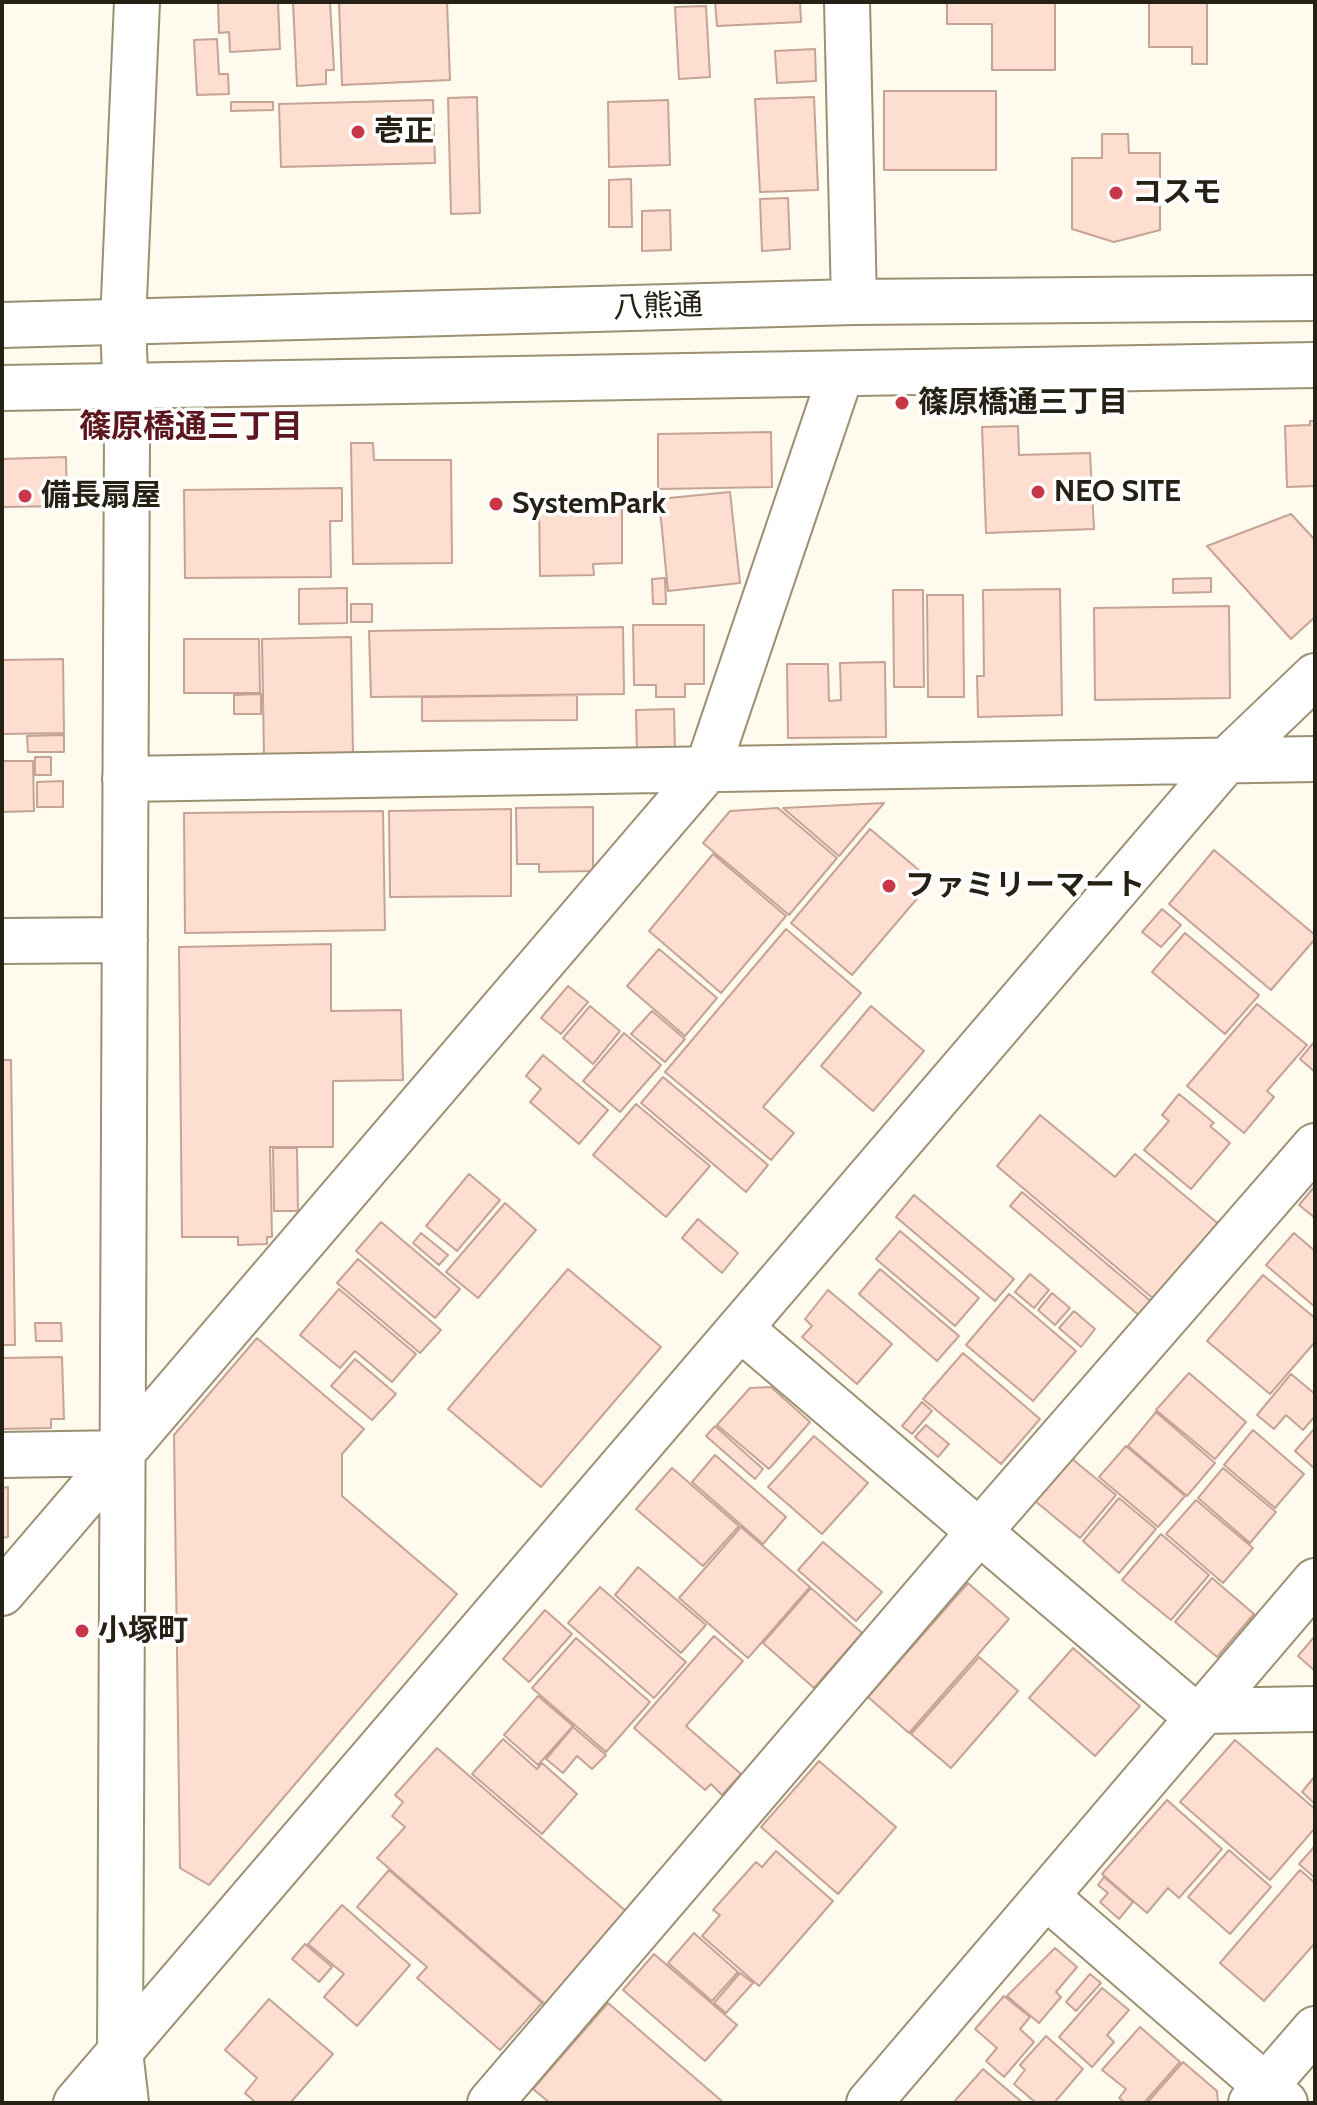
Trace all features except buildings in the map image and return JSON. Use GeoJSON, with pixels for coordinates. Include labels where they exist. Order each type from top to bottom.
{"type":"FeatureCollection","features":[{"type":"Feature","properties":{"kind":"street"},"geometry":{"type":"LineString","coordinates":[[126,2103],[120,2051],[127,384],[123,322],[137,2]]}},
{"type":"Feature","properties":{"kind":"street"},"geometry":{"type":"LineString","coordinates":[[847,2],[854,302]]}},
{"type":"Feature","properties":{"kind":"street","name":"八熊通"},"geometry":{"type":"LineString","coordinates":[[2,325],[854,302],[1315,298]]}},
{"type":"Feature","properties":{"kind":"street"},"geometry":{"type":"LineString","coordinates":[[2,388],[1315,365]]}},
{"type":"Feature","properties":{"kind":"street"},"geometry":{"type":"LineString","coordinates":[[2,1593],[707,770],[841,374]]}},
{"type":"Feature","properties":{"kind":"street"},"geometry":{"type":"LineString","coordinates":[[76,2103],[1226,761],[1315,676]]}},
{"type":"Feature","properties":{"kind":"street"},"geometry":{"type":"LineString","coordinates":[[125,779],[1315,759]]}},
{"type":"Feature","properties":{"kind":"street"},"geometry":{"type":"LineString","coordinates":[[2,941],[125,940]]}},
{"type":"Feature","properties":{"kind":"street"},"geometry":{"type":"LineString","coordinates":[[490,2103],[979,1532],[1315,1146]]}},
{"type":"Feature","properties":{"kind":"street"},"geometry":{"type":"LineString","coordinates":[[740,1328],[979,1532],[1200,1714],[1315,1709]]}},
{"type":"Feature","properties":{"kind":"street"},"geometry":{"type":"LineString","coordinates":[[2,1455],[123,1453]]}},
{"type":"Feature","properties":{"kind":"street"},"geometry":{"type":"LineString","coordinates":[[869,2103],[1315,1581]]}},
{"type":"Feature","properties":{"kind":"street"},"geometry":{"type":"LineString","coordinates":[[1047,1897],[1267,2097],[1315,2029]]}},
{"type":"Feature","properties":{"kind":"place","name":"壱正"},"geometry":{"type":"Point","coordinates":[358,132]}},
{"type":"Feature","properties":{"kind":"place","name":"コスモ"},"geometry":{"type":"Point","coordinates":[1116,193]}},
{"type":"Feature","properties":{"kind":"place","name":"篠原橋通三丁目"},"geometry":{"type":"Point","coordinates":[902,403]}},
{"type":"Feature","properties":{"kind":"place","name":"NEO SITE"},"geometry":{"type":"Point","coordinates":[1038,492]}},
{"type":"Feature","properties":{"kind":"place","name":"備長扇屋"},"geometry":{"type":"Point","coordinates":[25,496]}},
{"type":"Feature","properties":{"kind":"place","name":"SystemPark"},"geometry":{"type":"Point","coordinates":[496,504]}},
{"type":"Feature","properties":{"kind":"place","name":"ファミリーマート"},"geometry":{"type":"Point","coordinates":[889,886]}},
{"type":"Feature","properties":{"kind":"place","name":"小塚町"},"geometry":{"type":"Point","coordinates":[82,1631]}},
{"type":"Feature","properties":{"kind":"district","name":"篠原橋通三丁目"},"geometry":{"type":"Point","coordinates":[191,428]}}]}
